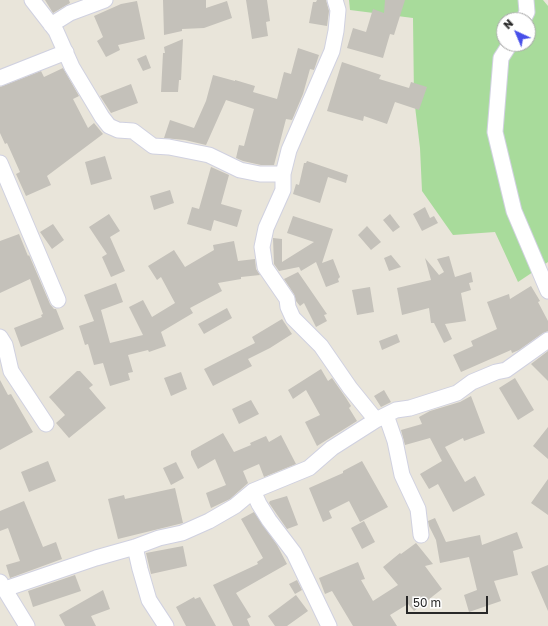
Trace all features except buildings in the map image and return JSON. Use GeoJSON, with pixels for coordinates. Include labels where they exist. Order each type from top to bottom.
{"type":"FeatureCollection","features":[{"type":"Feature","properties":{"kind":"street"},"geometry":{"type":"LineString","coordinates":[[32,0],[51,25],[66,52],[72,67],[109,126],[118,130],[133,131],[153,146],[169,147],[209,155],[240,170],[260,174],[283,174]]}},
{"type":"Feature","properties":{"kind":"street"},"geometry":{"type":"LineString","coordinates":[[51,25],[70,13],[105,0]]}},
{"type":"Feature","properties":{"kind":"street"},"geometry":{"type":"LineString","coordinates":[[335,0],[338,10],[332,51],[289,150],[283,174],[283,190],[266,228],[262,247],[265,266],[287,299],[288,307],[293,318],[321,346],[350,388],[381,418],[395,441],[402,475],[418,509],[420,535]]}},
{"type":"Feature","properties":{"kind":"street"},"geometry":{"type":"LineString","coordinates":[[526,0],[527,12]]}},
{"type":"Feature","properties":{"kind":"street"},"geometry":{"type":"LineString","coordinates":[[0,78],[66,52]]}},
{"type":"Feature","properties":{"kind":"street"},"geometry":{"type":"LineString","coordinates":[[505,52],[501,58],[495,132],[514,211],[548,291]]}},
{"type":"Feature","properties":{"kind":"street"},"geometry":{"type":"LineString","coordinates":[[0,163],[58,300]]}},
{"type":"Feature","properties":{"kind":"street"},"geometry":{"type":"LineString","coordinates":[[0,337],[4,345],[11,371],[46,424]]}},
{"type":"Feature","properties":{"kind":"street"},"geometry":{"type":"LineString","coordinates":[[27,626],[2,585],[135,547],[159,538],[182,533],[209,521],[235,506],[253,492],[309,468],[332,448],[381,418],[396,410],[410,408],[457,393],[472,382],[496,372],[506,370],[548,340]]}},
{"type":"Feature","properties":{"kind":"street"},"geometry":{"type":"LineString","coordinates":[[253,492],[269,520],[294,553],[329,626]]}},
{"type":"Feature","properties":{"kind":"street"},"geometry":{"type":"LineString","coordinates":[[135,547],[149,600],[166,626]]}},
{"type":"Feature","properties":{"kind":"green space"},"geometry":{"type":"Polygon","coordinates":[[[349,0],[543,0],[548,6],[548,262],[518,282],[495,232],[453,235],[422,191],[420,148],[414,98],[413,18],[350,10],[349,0]]]}}]}
